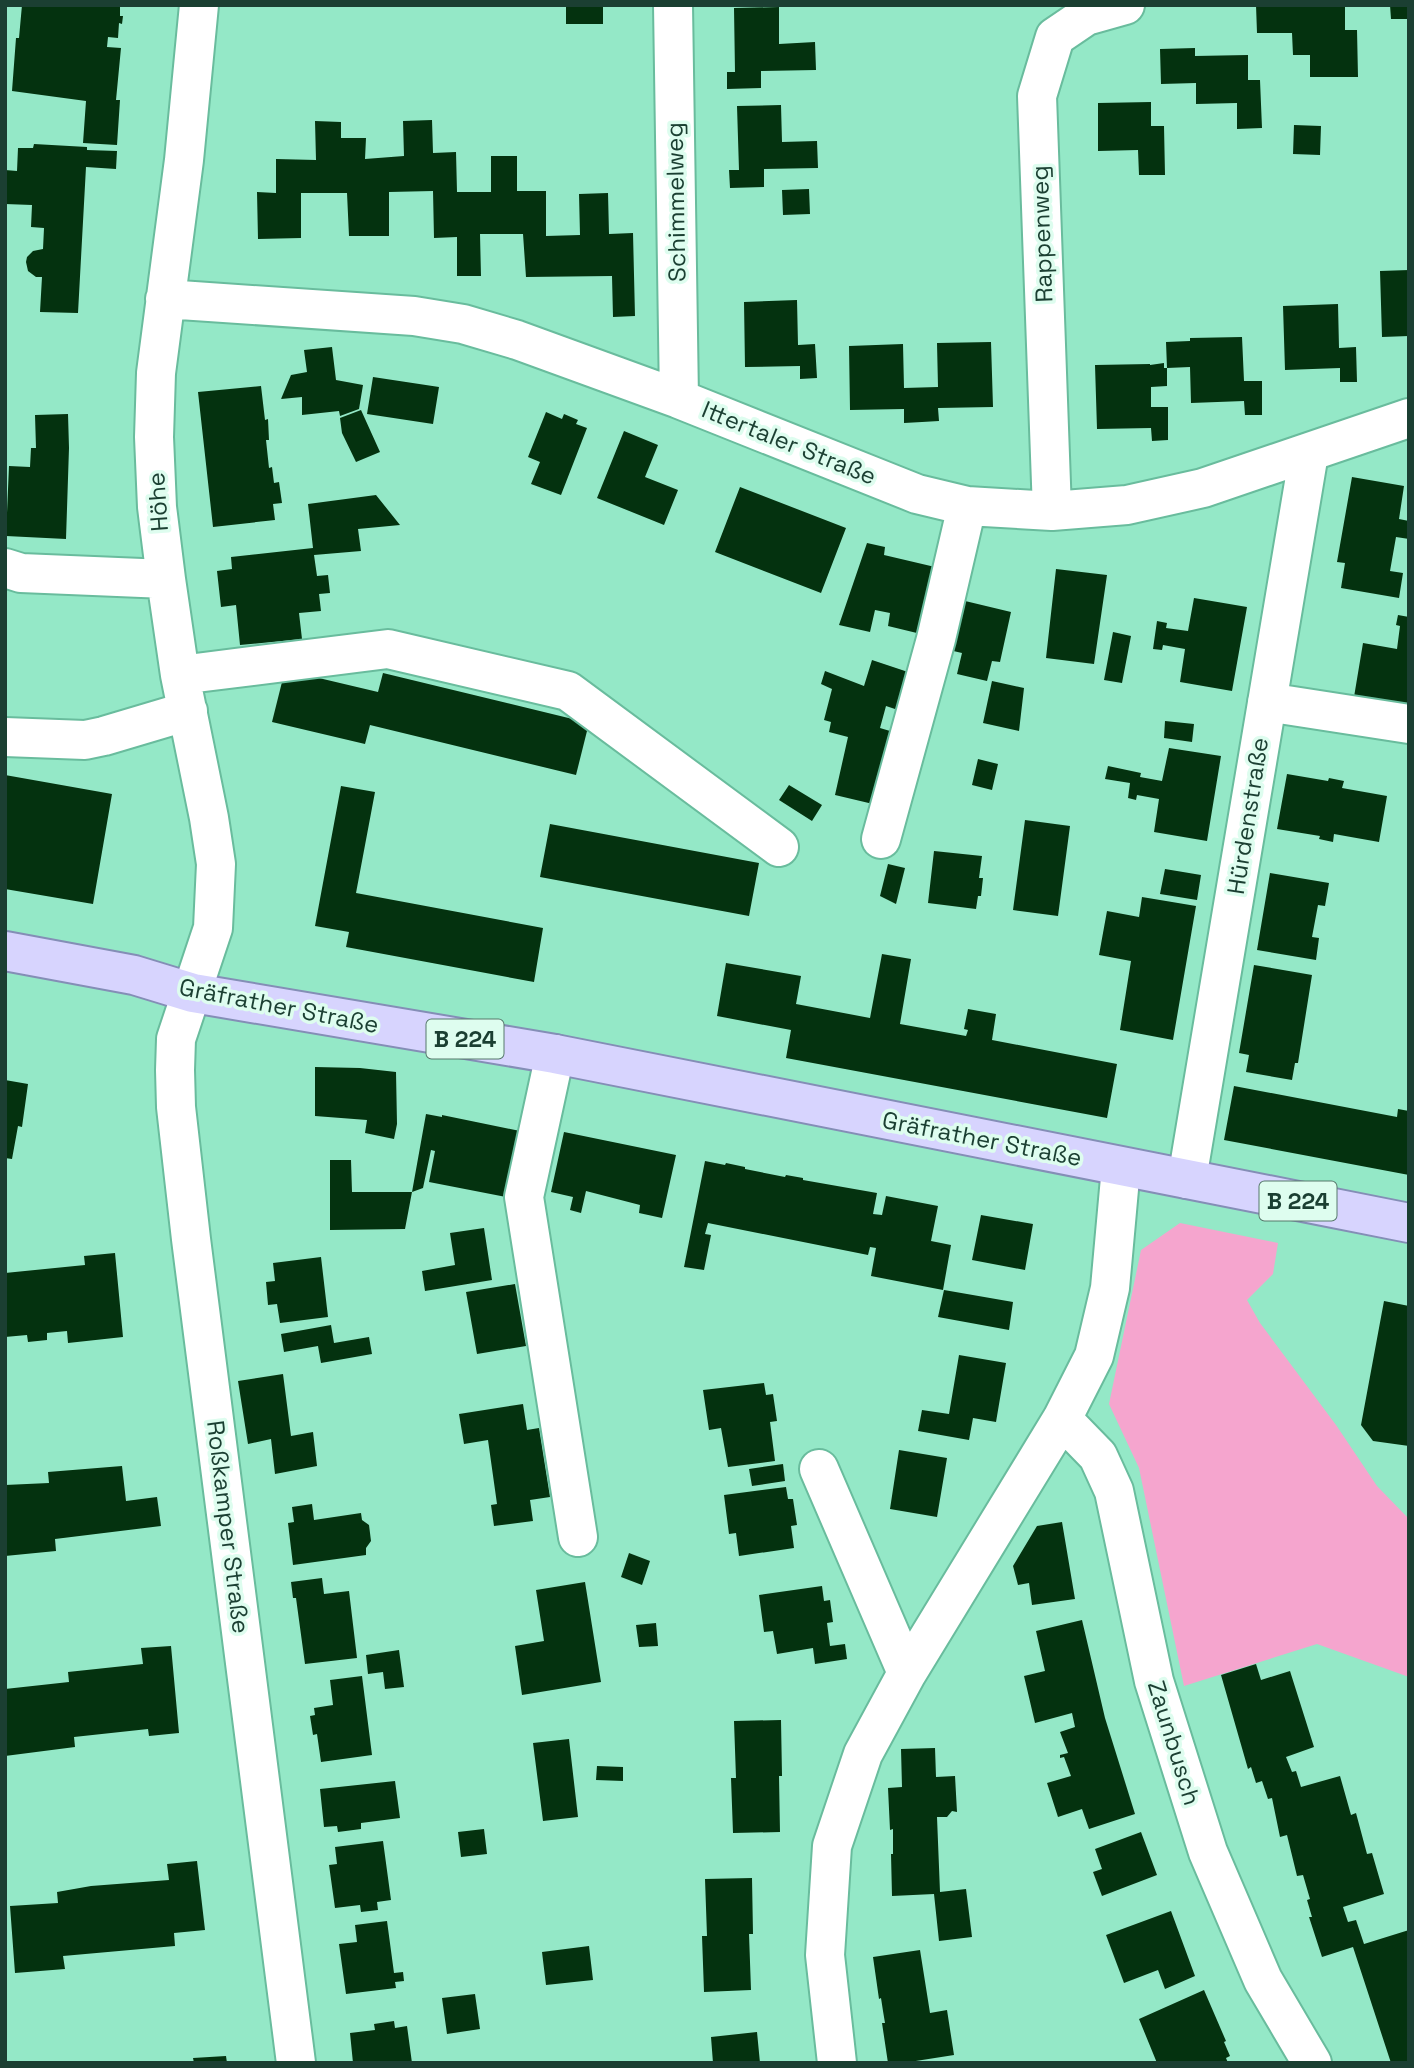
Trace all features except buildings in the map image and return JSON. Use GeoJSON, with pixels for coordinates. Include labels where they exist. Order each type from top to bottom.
{"type":"FeatureCollection","features":[{"type":"Feature","properties":{"kind":"main road","name":"Gräfrather Straße"},"geometry":{"type":"LineString","coordinates":[[5,951],[134,975],[193,993],[555,1054],[1409,1223]]}},
{"type":"Feature","properties":{"kind":"street","name":"Höhe"},"geometry":{"type":"LineString","coordinates":[[193,993],[213,928],[216,864],[166,579],[157,507],[154,436],[156,373],[184,160],[199,5]]}},
{"type":"Feature","properties":{"kind":"street","name":"Schimmelweg"},"geometry":{"type":"LineString","coordinates":[[673,5],[679,398]]}},
{"type":"Feature","properties":{"kind":"street","name":"Rappenweg"},"geometry":{"type":"LineString","coordinates":[[1052,511],[1037,96],[1055,37],[1086,16],[1125,5]]}},
{"type":"Feature","properties":{"kind":"street","name":"Ittertaler Straße"},"geometry":{"type":"LineString","coordinates":[[165,299],[414,316],[463,324],[517,340],[679,398],[917,494],[967,506],[1052,511],[1127,505],[1203,488],[1409,418]]}},
{"type":"Feature","properties":{"kind":"street","name":"Hürdenstraße"},"geometry":{"type":"LineString","coordinates":[[1187,1179],[1309,453]]}},
{"type":"Feature","properties":{"kind":"street"},"geometry":{"type":"LineString","coordinates":[[881,839],[936,639],[967,506]]}},
{"type":"Feature","properties":{"kind":"street"},"geometry":{"type":"LineString","coordinates":[[5,568],[21,573],[166,579]]}},
{"type":"Feature","properties":{"kind":"street"},"geometry":{"type":"LineString","coordinates":[[5,737],[85,740],[104,736],[184,693],[388,649],[568,691],[779,847]]}},
{"type":"Feature","properties":{"kind":"street"},"geometry":{"type":"LineString","coordinates":[[1266,702],[1409,724]]}},
{"type":"Feature","properties":{"kind":"street","name":"Roßkamper Straße"},"geometry":{"type":"LineString","coordinates":[[193,993],[176,1039],[176,1107],[296,2063]]}},
{"type":"Feature","properties":{"kind":"street"},"geometry":{"type":"LineString","coordinates":[[555,1054],[524,1197],[578,1536]]}},
{"type":"Feature","properties":{"kind":"street"},"geometry":{"type":"LineString","coordinates":[[836,2063],[825,1955],[832,1846],[863,1754],[907,1673],[1062,1419],[1094,1356],[1110,1288],[1121,1167]]}},
{"type":"Feature","properties":{"kind":"street","name":"Zaunbusch"},"geometry":{"type":"LineString","coordinates":[[1062,1419],[1098,1456],[1114,1491],[1154,1681],[1208,1852],[1263,1980],[1312,2063]]}},
{"type":"Feature","properties":{"kind":"street"},"geometry":{"type":"LineString","coordinates":[[819,1469],[907,1673]]}},
{"type":"Feature","properties":{"kind":"shaded area"},"geometry":{"type":"Polygon","coordinates":[[[1180,1223],[1278,1243],[1273,1274],[1247,1300],[1260,1323],[1336,1425],[1377,1486],[1409,1519],[1409,1677],[1317,1644],[1184,1686],[1139,1468],[1109,1404],[1141,1250],[1180,1223]]]}}]}
